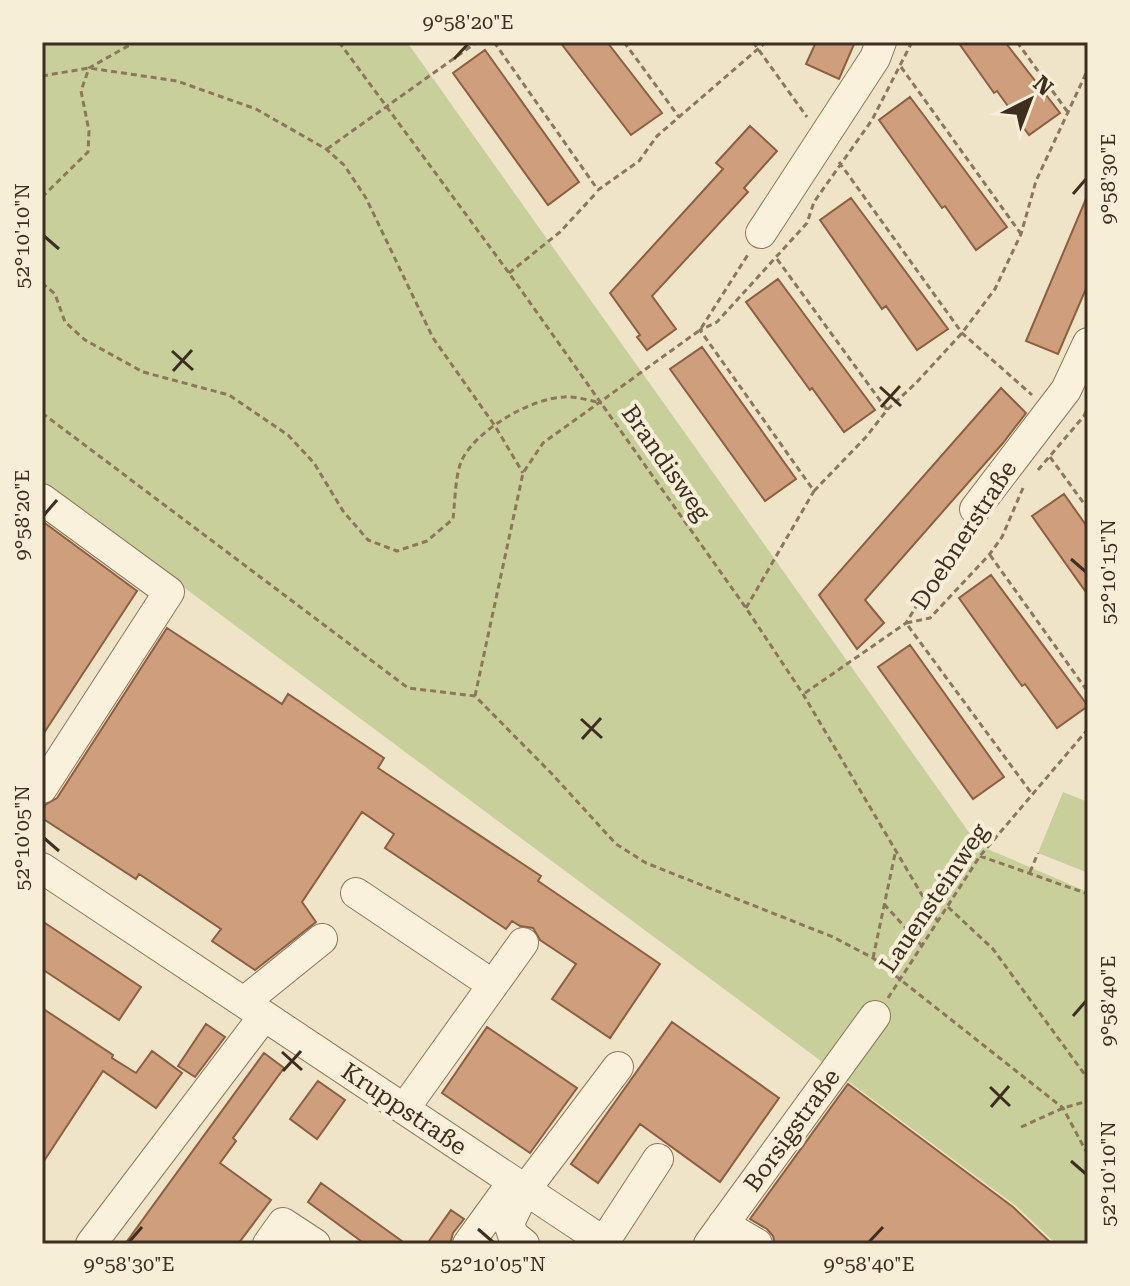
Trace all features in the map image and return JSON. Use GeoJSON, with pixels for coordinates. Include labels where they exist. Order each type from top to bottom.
{"type":"FeatureCollection","features":[{"type":"Feature","properties":{"kind":"street"},"geometry":{"type":"LineString","coordinates":[[761,233],[875,58],[881,42]]}},
{"type":"Feature","properties":{"kind":"street","name":"Doebnerstraße"},"geometry":{"type":"LineString","coordinates":[[975,509],[1066,390],[1088,343]]}},
{"type":"Feature","properties":{"kind":"street"},"geometry":{"type":"LineString","coordinates":[[42,499],[169,592],[42,788]]}},
{"type":"Feature","properties":{"kind":"street","name":"Kruppstraße"},"geometry":{"type":"LineString","coordinates":[[42,868],[605,1243]]}},
{"type":"Feature","properties":{"kind":"street"},"geometry":{"type":"LineString","coordinates":[[356,893],[493,985]]}},
{"type":"Feature","properties":{"kind":"street"},"geometry":{"type":"LineString","coordinates":[[91,1244],[254,1009],[322,939]]}},
{"type":"Feature","properties":{"kind":"street"},"geometry":{"type":"LineString","coordinates":[[404,1109],[523,943]]}},
{"type":"Feature","properties":{"kind":"street","name":"Borsigstraße"},"geometry":{"type":"LineString","coordinates":[[716,1234],[875,1016]]}},
{"type":"Feature","properties":{"kind":"street"},"geometry":{"type":"LineString","coordinates":[[468,1244],[618,1067]]}},
{"type":"Feature","properties":{"kind":"street"},"geometry":{"type":"LineString","coordinates":[[605,1243],[658,1159]]}},
{"type":"Feature","properties":{"kind":"street"},"geometry":{"type":"LineString","coordinates":[[519,1186],[509,1223],[513,1235],[524,1244]]}},
{"type":"Feature","properties":{"kind":"street"},"geometry":{"type":"LineString","coordinates":[[268,1244],[283,1223],[315,1244]]}},
{"type":"Feature","properties":{"kind":"street"},"geometry":{"type":"LineString","coordinates":[[716,1234],[757,1244]]}},
{"type":"Feature","properties":{"kind":"path"},"geometry":{"type":"LineString","coordinates":[[42,197],[88,152],[89,131],[81,91],[89,68],[135,42]]}},
{"type":"Feature","properties":{"kind":"path","name":"Brandisweg"},"geometry":{"type":"LineString","coordinates":[[339,42],[509,273],[746,608],[803,694],[938,922]]}},
{"type":"Feature","properties":{"kind":"path"},"geometry":{"type":"LineString","coordinates":[[326,149],[477,42]]}},
{"type":"Feature","properties":{"kind":"path"},"geometry":{"type":"LineString","coordinates":[[494,42],[598,190]]}},
{"type":"Feature","properties":{"kind":"path"},"geometry":{"type":"LineString","coordinates":[[624,42],[679,117]]}},
{"type":"Feature","properties":{"kind":"path"},"geometry":{"type":"LineString","coordinates":[[753,42],[962,333],[1050,411]]}},
{"type":"Feature","properties":{"kind":"path"},"geometry":{"type":"LineString","coordinates":[[509,273],[560,232],[598,190],[639,161],[657,136],[766,42]]}},
{"type":"Feature","properties":{"kind":"path"},"geometry":{"type":"LineString","coordinates":[[1017,42],[1067,111]]}},
{"type":"Feature","properties":{"kind":"path"},"geometry":{"type":"LineString","coordinates":[[901,67],[1021,234]]}},
{"type":"Feature","properties":{"kind":"path"},"geometry":{"type":"LineString","coordinates":[[42,76],[89,68],[177,81],[256,109],[326,149],[344,165],[366,198],[433,338],[495,426],[523,473]]}},
{"type":"Feature","properties":{"kind":"path"},"geometry":{"type":"LineString","coordinates":[[746,608],[814,491],[962,333],[995,289],[1021,234],[1036,181],[1088,69]]}},
{"type":"Feature","properties":{"kind":"path"},"geometry":{"type":"LineString","coordinates":[[475,696],[523,473],[543,443],[700,330],[761,233]]}},
{"type":"Feature","properties":{"kind":"path"},"geometry":{"type":"LineString","coordinates":[[777,259],[887,410]]}},
{"type":"Feature","properties":{"kind":"path"},"geometry":{"type":"LineString","coordinates":[[42,283],[55,294],[65,322],[85,340],[143,372],[229,395],[288,435],[314,463],[343,511],[368,540],[397,551],[427,541],[453,519],[461,462],[495,426],[523,406],[564,397],[602,403]]}},
{"type":"Feature","properties":{"kind":"path"},"geometry":{"type":"LineString","coordinates":[[700,330],[814,491]]}},
{"type":"Feature","properties":{"kind":"path"},"geometry":{"type":"LineString","coordinates":[[1032,477],[1084,416],[1088,407]]}},
{"type":"Feature","properties":{"kind":"path"},"geometry":{"type":"LineString","coordinates":[[42,413],[408,688],[475,696],[616,844],[646,863],[833,937],[873,958],[1063,1108],[1088,1155]]}},
{"type":"Feature","properties":{"kind":"path"},"geometry":{"type":"LineString","coordinates":[[1050,456],[1088,509]]}},
{"type":"Feature","properties":{"kind":"path"},"geometry":{"type":"LineString","coordinates":[[1024,488],[1002,537],[989,555],[930,618],[906,623],[1032,794]]}},
{"type":"Feature","properties":{"kind":"path","name":"Doebnerstraße"},"geometry":{"type":"LineString","coordinates":[[803,694],[906,623],[975,509]]}},
{"type":"Feature","properties":{"kind":"path"},"geometry":{"type":"LineString","coordinates":[[989,555],[1088,692]]}},
{"type":"Feature","properties":{"kind":"path","name":"Lauensteinweg"},"geometry":{"type":"LineString","coordinates":[[875,1016],[980,856],[1088,729]]}},
{"type":"Feature","properties":{"kind":"path"},"geometry":{"type":"LineString","coordinates":[[1030,872],[1038,853]]}},
{"type":"Feature","properties":{"kind":"path"},"geometry":{"type":"LineString","coordinates":[[873,958],[895,854]]}},
{"type":"Feature","properties":{"kind":"path"},"geometry":{"type":"LineString","coordinates":[[980,856],[1088,894]]}},
{"type":"Feature","properties":{"kind":"path"},"geometry":{"type":"LineString","coordinates":[[884,904],[922,946]]}},
{"type":"Feature","properties":{"kind":"path"},"geometry":{"type":"LineString","coordinates":[[948,907],[993,949],[1088,1079]]}},
{"type":"Feature","properties":{"kind":"path"},"geometry":{"type":"LineString","coordinates":[[1021,1127],[1063,1108],[1088,1101]]}},
{"type":"Feature","properties":{"kind":"green space"},"geometry":{"type":"Polygon","coordinates":[[[42,42],[407,42],[978,845],[1088,892],[1088,1244],[1056,1244],[1016,1206],[42,482],[42,42]]]}},
{"type":"Feature","properties":{"kind":"green space"},"geometry":{"type":"Polygon","coordinates":[[[1063,792],[1088,802],[1088,873],[1038,853],[1063,792]]]}},
{"type":"Feature","properties":{"kind":"building"},"geometry":{"type":"Polygon","coordinates":[[[560,42],[607,42],[662,113],[631,135],[560,42]]]}},
{"type":"Feature","properties":{"kind":"building"},"geometry":{"type":"Polygon","coordinates":[[[816,42],[855,42],[839,79],[806,64],[816,42]]]}},
{"type":"Feature","properties":{"kind":"building"},"geometry":{"type":"Polygon","coordinates":[[[958,42],[1005,42],[1060,113],[1029,135],[958,42]]]}},
{"type":"Feature","properties":{"kind":"building"},"geometry":{"type":"Polygon","coordinates":[[[485,50],[579,182],[548,205],[453,73],[485,50]]]}},
{"type":"Feature","properties":{"kind":"building"},"geometry":{"type":"Polygon","coordinates":[[[910,97],[1007,227],[976,250],[879,120],[910,97]]]}},
{"type":"Feature","properties":{"kind":"building"},"geometry":{"type":"Polygon","coordinates":[[[750,126],[777,151],[744,188],[748,192],[652,296],[676,329],[647,350],[610,293],[723,169],[716,163],[750,126]]]}},
{"type":"Feature","properties":{"kind":"building"},"geometry":{"type":"Polygon","coordinates":[[[1088,194],[1088,284],[1058,354],[1026,341],[1088,194]]]}},
{"type":"Feature","properties":{"kind":"building"},"geometry":{"type":"Polygon","coordinates":[[[851,198],[948,329],[917,350],[886,306],[882,309],[820,220],[851,198]]]}},
{"type":"Feature","properties":{"kind":"building"},"geometry":{"type":"Polygon","coordinates":[[[778,279],[875,410],[844,432],[746,302],[778,279]]]}},
{"type":"Feature","properties":{"kind":"building"},"geometry":{"type":"Polygon","coordinates":[[[702,347],[796,479],[765,501],[670,369],[702,347]]]}},
{"type":"Feature","properties":{"kind":"building"},"geometry":{"type":"Polygon","coordinates":[[[1001,388],[1026,413],[865,600],[884,623],[857,649],[819,595],[1001,388]]]}},
{"type":"Feature","properties":{"kind":"building"},"geometry":{"type":"Polygon","coordinates":[[[1064,494],[1088,528],[1088,595],[1032,516],[1064,494]]]}},
{"type":"Feature","properties":{"kind":"building"},"geometry":{"type":"Polygon","coordinates":[[[42,521],[137,591],[42,736],[42,521]]]}},
{"type":"Feature","properties":{"kind":"building"},"geometry":{"type":"Polygon","coordinates":[[[991,575],[1088,706],[1057,728],[1025,684],[1022,686],[959,598],[991,575]]]}},
{"type":"Feature","properties":{"kind":"building"},"geometry":{"type":"Polygon","coordinates":[[[167,628],[282,704],[288,694],[384,758],[378,768],[541,876],[538,881],[660,964],[610,1038],[552,999],[576,964],[540,940],[533,928],[512,921],[506,929],[385,848],[394,834],[362,812],[302,902],[316,922],[255,970],[212,941],[221,929],[139,874],[136,879],[42,818],[45,805],[57,798],[167,628]]]}},
{"type":"Feature","properties":{"kind":"building"},"geometry":{"type":"Polygon","coordinates":[[[910,645],[1004,777],[973,799],[878,667],[910,645]]]}},
{"type":"Feature","properties":{"kind":"building"},"geometry":{"type":"Polygon","coordinates":[[[42,921],[141,987],[119,1020],[42,969],[42,921]]]}},
{"type":"Feature","properties":{"kind":"building"},"geometry":{"type":"Polygon","coordinates":[[[42,1008],[136,1073],[152,1051],[182,1073],[156,1108],[103,1071],[42,1164],[42,1008]]]}},
{"type":"Feature","properties":{"kind":"building"},"geometry":{"type":"Polygon","coordinates":[[[672,1022],[779,1098],[720,1182],[640,1124],[598,1183],[571,1164],[672,1022]]]}},
{"type":"Feature","properties":{"kind":"building"},"geometry":{"type":"Polygon","coordinates":[[[206,1024],[225,1037],[195,1077],[178,1066],[206,1024]]]}},
{"type":"Feature","properties":{"kind":"building"},"geometry":{"type":"Polygon","coordinates":[[[487,1027],[577,1088],[530,1153],[442,1093],[487,1027]]]}},
{"type":"Feature","properties":{"kind":"building"},"geometry":{"type":"Polygon","coordinates":[[[264,1053],[284,1068],[233,1138],[236,1141],[220,1163],[271,1200],[238,1244],[125,1244],[264,1053]]]}},
{"type":"Feature","properties":{"kind":"building"},"geometry":{"type":"Polygon","coordinates":[[[318,1081],[345,1100],[317,1139],[290,1119],[318,1081]]]}},
{"type":"Feature","properties":{"kind":"building"},"geometry":{"type":"Polygon","coordinates":[[[848,1084],[1013,1207],[1052,1244],[775,1244],[767,1229],[750,1219],[848,1084]]]}},
{"type":"Feature","properties":{"kind":"building"},"geometry":{"type":"Polygon","coordinates":[[[321,1183],[406,1244],[365,1244],[308,1202],[321,1183]]]}},
{"type":"Feature","properties":{"kind":"building"},"geometry":{"type":"Polygon","coordinates":[[[451,1210],[464,1219],[453,1233],[450,1244],[427,1244],[451,1210]]]}}]}
